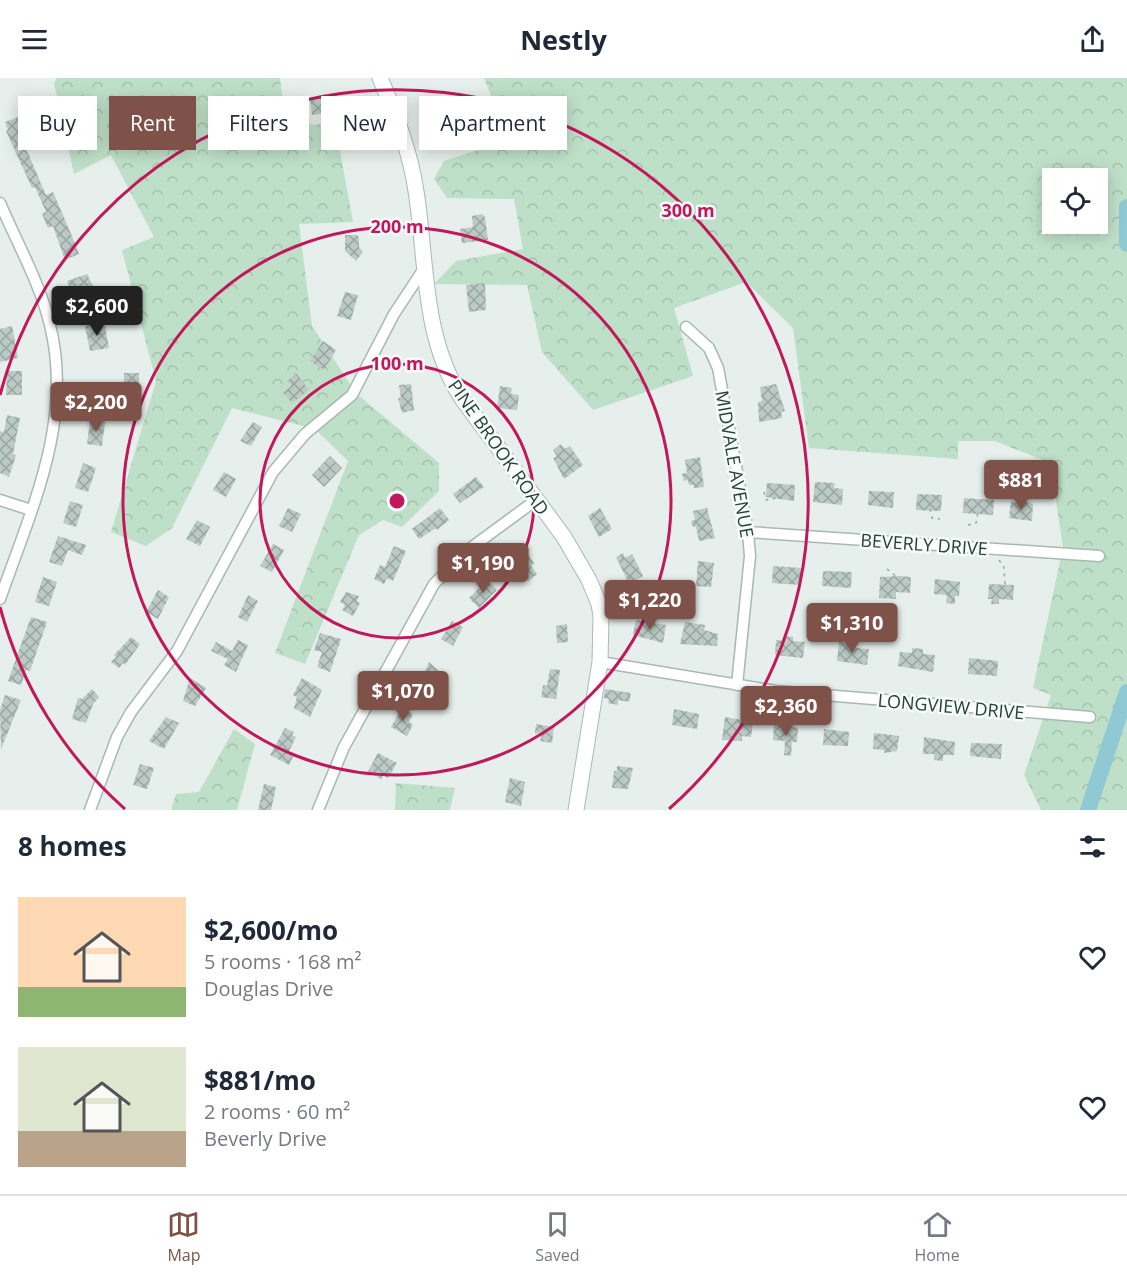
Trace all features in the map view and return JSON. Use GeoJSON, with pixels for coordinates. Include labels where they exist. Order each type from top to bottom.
{"type":"FeatureCollection","features":[{"type":"Feature","properties":{"kind":"street","name":"PINE BROOK ROAD"},"geometry":{"type":"LineString","coordinates":[[380,78],[400,125],[410,159],[436,340],[448,376],[577,558],[594,592],[601,616],[600,662],[576,810]]}},
{"type":"Feature","properties":{"kind":"street"},"geometry":{"type":"LineString","coordinates":[[0,203],[43,302],[54,345],[57,371],[54,437],[0,599]]}},
{"type":"Feature","properties":{"kind":"street"},"geometry":{"type":"LineString","coordinates":[[90,810],[117,737],[130,712],[177,651],[273,472],[305,434],[352,395],[394,314],[425,266]]}},
{"type":"Feature","properties":{"kind":"street","name":"MIDVALE AVENUE"},"geometry":{"type":"LineString","coordinates":[[686,327],[708,348],[718,368],[748,532],[747,598],[737,685]]}},
{"type":"Feature","properties":{"kind":"street"},"geometry":{"type":"LineString","coordinates":[[0,500],[31,510]]}},
{"type":"Feature","properties":{"kind":"street"},"geometry":{"type":"LineString","coordinates":[[318,810],[332,769],[434,584],[468,550],[536,500]]}},
{"type":"Feature","properties":{"kind":"street","name":"BEVERLY DRIVE"},"geometry":{"type":"LineString","coordinates":[[748,532],[1099,556]]}},
{"type":"Feature","properties":{"kind":"street","name":"LONGVIEW DRIVE"},"geometry":{"type":"LineString","coordinates":[[600,662],[776,691],[1090,717]]}},
{"type":"Feature","properties":{"kind":"path"},"geometry":{"type":"LineString","coordinates":[[764,492],[766,500],[777,498]]}},
{"type":"Feature","properties":{"kind":"path"},"geometry":{"type":"LineString","coordinates":[[930,509],[931,517],[940,519]]}},
{"type":"Feature","properties":{"kind":"path"},"geometry":{"type":"LineString","coordinates":[[968,525],[976,523],[978,512]]}},
{"type":"Feature","properties":{"kind":"path"},"geometry":{"type":"LineString","coordinates":[[993,557],[1003,564],[1005,584]]}},
{"type":"Feature","properties":{"kind":"path"},"geometry":{"type":"LineString","coordinates":[[887,569],[898,578]]}},
{"type":"Feature","properties":{"kind":"green space"},"geometry":{"type":"Polygon","coordinates":[[[57,78],[280,78],[282,96],[208,96],[208,150],[309,150],[309,125],[321,124],[321,150],[340,150],[353,222],[299,224],[312,326],[356,393],[439,463],[439,491],[402,527],[383,520],[359,535],[305,664],[275,653],[348,461],[315,429],[232,408],[172,528],[146,546],[111,532],[156,381],[122,250],[154,237],[111,155],[74,174],[69,150],[97,150],[97,96],[57,96],[54,83],[57,78]]]}},
{"type":"Feature","properties":{"kind":"green space"},"geometry":{"type":"Polygon","coordinates":[[[484,78],[1127,78],[1127,810],[1041,810],[1024,775],[1051,695],[1033,688],[1063,547],[1050,463],[995,441],[958,441],[958,459],[809,448],[793,328],[746,282],[674,308],[693,376],[593,410],[542,352],[527,285],[434,284],[456,261],[523,249],[514,199],[447,198],[434,179],[444,161],[478,150],[567,150],[567,96],[491,96],[484,78]]]}},
{"type":"Feature","properties":{"kind":"green space"},"geometry":{"type":"Polygon","coordinates":[[[234,729],[255,744],[237,810],[171,810],[176,794],[199,792],[234,729]]]}},
{"type":"Feature","properties":{"kind":"green space"},"geometry":{"type":"Polygon","coordinates":[[[396,783],[455,788],[450,810],[395,810],[396,783]]]}},
{"type":"Feature","properties":{"kind":"building"},"geometry":{"type":"Polygon","coordinates":[[[321,98],[321,114],[312,115],[310,99],[321,98]]]}},
{"type":"Feature","properties":{"kind":"building"},"geometry":{"type":"Polygon","coordinates":[[[18,117],[18,150],[27,150],[46,195],[53,192],[79,254],[65,260],[53,226],[48,228],[42,214],[46,212],[35,187],[32,188],[6,131],[8,130],[5,122],[18,117]]]}},
{"type":"Feature","properties":{"kind":"building"},"geometry":{"type":"Polygon","coordinates":[[[482,214],[485,217],[488,240],[462,243],[460,229],[473,227],[472,216],[482,214]]]}},
{"type":"Feature","properties":{"kind":"building"},"geometry":{"type":"Polygon","coordinates":[[[345,235],[359,237],[359,247],[363,252],[356,261],[345,251],[345,235]]]}},
{"type":"Feature","properties":{"kind":"building"},"geometry":{"type":"Polygon","coordinates":[[[87,274],[99,298],[81,307],[78,299],[74,300],[67,281],[87,274]]]}},
{"type":"Feature","properties":{"kind":"building"},"geometry":{"type":"Polygon","coordinates":[[[485,283],[486,310],[469,312],[466,285],[485,283]]]}},
{"type":"Feature","properties":{"kind":"building"},"geometry":{"type":"Polygon","coordinates":[[[345,292],[358,295],[351,320],[337,316],[345,292]]]}},
{"type":"Feature","properties":{"kind":"building"},"geometry":{"type":"Polygon","coordinates":[[[99,323],[99,327],[105,326],[109,348],[90,351],[85,326],[99,323]]]}},
{"type":"Feature","properties":{"kind":"building"},"geometry":{"type":"Polygon","coordinates":[[[12,326],[18,358],[0,362],[0,329],[12,326]]]}},
{"type":"Feature","properties":{"kind":"building"},"geometry":{"type":"Polygon","coordinates":[[[323,341],[336,350],[324,370],[310,361],[323,341]]]}},
{"type":"Feature","properties":{"kind":"building"},"geometry":{"type":"Polygon","coordinates":[[[7,371],[22,371],[22,395],[6,395],[7,371]]]}},
{"type":"Feature","properties":{"kind":"building"},"geometry":{"type":"Polygon","coordinates":[[[124,373],[139,373],[139,397],[124,397],[124,373]]]}},
{"type":"Feature","properties":{"kind":"building"},"geometry":{"type":"Polygon","coordinates":[[[296,373],[309,390],[292,403],[283,393],[291,386],[287,381],[296,373]]]}},
{"type":"Feature","properties":{"kind":"building"},"geometry":{"type":"Polygon","coordinates":[[[411,384],[414,410],[402,413],[398,398],[401,398],[399,385],[411,384]]]}},
{"type":"Feature","properties":{"kind":"building"},"geometry":{"type":"Polygon","coordinates":[[[776,384],[785,411],[781,412],[782,418],[759,422],[758,402],[762,401],[760,387],[776,384]]]}},
{"type":"Feature","properties":{"kind":"building"},"geometry":{"type":"Polygon","coordinates":[[[500,386],[512,388],[511,394],[519,395],[517,410],[497,408],[500,386]]]}},
{"type":"Feature","properties":{"kind":"building"},"geometry":{"type":"Polygon","coordinates":[[[7,415],[20,418],[13,454],[16,455],[9,477],[0,473],[0,431],[4,432],[7,415]]]}},
{"type":"Feature","properties":{"kind":"building"},"geometry":{"type":"Polygon","coordinates":[[[90,421],[105,422],[102,446],[87,444],[90,421]]]}},
{"type":"Feature","properties":{"kind":"building"},"geometry":{"type":"Polygon","coordinates":[[[253,422],[262,427],[251,446],[240,441],[253,422]]]}},
{"type":"Feature","properties":{"kind":"building"},"geometry":{"type":"Polygon","coordinates":[[[561,444],[565,449],[570,446],[583,465],[564,479],[553,458],[557,456],[553,450],[561,444]]]}},
{"type":"Feature","properties":{"kind":"building"},"geometry":{"type":"Polygon","coordinates":[[[330,456],[342,468],[324,487],[312,475],[330,456]]]}},
{"type":"Feature","properties":{"kind":"building"},"geometry":{"type":"Polygon","coordinates":[[[700,457],[704,487],[694,488],[694,485],[689,485],[688,480],[684,481],[682,474],[687,473],[685,460],[700,457]]]}},
{"type":"Feature","properties":{"kind":"building"},"geometry":{"type":"Polygon","coordinates":[[[83,463],[96,468],[88,492],[75,488],[83,463]]]}},
{"type":"Feature","properties":{"kind":"building"},"geometry":{"type":"Polygon","coordinates":[[[224,472],[236,479],[226,497],[213,490],[224,472]]]}},
{"type":"Feature","properties":{"kind":"building"},"geometry":{"type":"Polygon","coordinates":[[[476,477],[484,487],[460,503],[453,494],[476,477]]]}},
{"type":"Feature","properties":{"kind":"building"},"geometry":{"type":"Polygon","coordinates":[[[815,482],[835,483],[834,488],[843,489],[842,505],[813,502],[815,482]]]}},
{"type":"Feature","properties":{"kind":"building"},"geometry":{"type":"Polygon","coordinates":[[[767,483],[795,485],[794,501],[766,497],[767,483]]]}},
{"type":"Feature","properties":{"kind":"building"},"geometry":{"type":"Polygon","coordinates":[[[869,491],[894,492],[893,508],[868,505],[869,491]]]}},
{"type":"Feature","properties":{"kind":"building"},"geometry":{"type":"Polygon","coordinates":[[[917,494],[942,495],[941,511],[916,510],[917,494]]]}},
{"type":"Feature","properties":{"kind":"building"},"geometry":{"type":"Polygon","coordinates":[[[964,498],[994,500],[993,515],[963,513],[964,498]]]}},
{"type":"Feature","properties":{"kind":"building"},"geometry":{"type":"Polygon","coordinates":[[[1017,499],[1033,504],[1032,521],[1009,518],[1011,502],[1017,503],[1017,499]]]}},
{"type":"Feature","properties":{"kind":"building"},"geometry":{"type":"Polygon","coordinates":[[[70,501],[83,505],[76,527],[63,523],[70,501]]]}},
{"type":"Feature","properties":{"kind":"building"},"geometry":{"type":"Polygon","coordinates":[[[288,508],[301,514],[292,532],[279,526],[288,508]]]}},
{"type":"Feature","properties":{"kind":"building"},"geometry":{"type":"Polygon","coordinates":[[[440,508],[449,520],[437,530],[436,528],[419,539],[412,529],[440,508]]]}},
{"type":"Feature","properties":{"kind":"building"},"geometry":{"type":"Polygon","coordinates":[[[600,508],[612,529],[599,537],[588,516],[600,508]]]}},
{"type":"Feature","properties":{"kind":"building"},"geometry":{"type":"Polygon","coordinates":[[[707,508],[715,538],[699,541],[696,527],[693,527],[691,521],[695,520],[693,511],[707,508]]]}},
{"type":"Feature","properties":{"kind":"building"},"geometry":{"type":"Polygon","coordinates":[[[197,520],[210,527],[200,546],[186,539],[197,520]]]}},
{"type":"Feature","properties":{"kind":"building"},"geometry":{"type":"Polygon","coordinates":[[[58,536],[86,545],[82,555],[68,550],[62,566],[49,562],[58,536]]]}},
{"type":"Feature","properties":{"kind":"building"},"geometry":{"type":"Polygon","coordinates":[[[273,544],[284,550],[272,572],[260,566],[273,544]]]}},
{"type":"Feature","properties":{"kind":"building"},"geometry":{"type":"Polygon","coordinates":[[[394,546],[406,551],[393,581],[387,578],[384,584],[374,579],[380,565],[385,567],[394,546]]]}},
{"type":"Feature","properties":{"kind":"building"},"geometry":{"type":"Polygon","coordinates":[[[525,550],[534,563],[531,566],[537,574],[528,581],[523,573],[513,580],[505,569],[525,550]]]}},
{"type":"Feature","properties":{"kind":"building"},"geometry":{"type":"Polygon","coordinates":[[[623,553],[625,558],[632,554],[643,576],[629,584],[616,557],[623,553]]]}},
{"type":"Feature","properties":{"kind":"building"},"geometry":{"type":"Polygon","coordinates":[[[698,561],[714,563],[711,587],[696,586],[698,561]]]}},
{"type":"Feature","properties":{"kind":"building"},"geometry":{"type":"Polygon","coordinates":[[[773,566],[802,568],[801,585],[772,583],[773,566]]]}},
{"type":"Feature","properties":{"kind":"building"},"geometry":{"type":"Polygon","coordinates":[[[823,571],[852,572],[851,588],[822,586],[823,571]]]}},
{"type":"Feature","properties":{"kind":"building"},"geometry":{"type":"Polygon","coordinates":[[[43,577],[57,582],[49,606],[35,602],[43,577]]]}},
{"type":"Feature","properties":{"kind":"building"},"geometry":{"type":"Polygon","coordinates":[[[880,577],[911,577],[910,593],[896,592],[896,599],[879,598],[880,577]]]}},
{"type":"Feature","properties":{"kind":"building"},"geometry":{"type":"Polygon","coordinates":[[[935,579],[960,582],[959,596],[955,596],[955,604],[946,603],[947,595],[934,594],[935,579]]]}},
{"type":"Feature","properties":{"kind":"building"},"geometry":{"type":"Polygon","coordinates":[[[487,580],[497,590],[479,608],[469,598],[487,580]]]}},
{"type":"Feature","properties":{"kind":"building"},"geometry":{"type":"Polygon","coordinates":[[[989,584],[1014,585],[1013,600],[999,599],[999,604],[991,604],[992,599],[988,599],[989,584]]]}},
{"type":"Feature","properties":{"kind":"building"},"geometry":{"type":"Polygon","coordinates":[[[158,590],[169,597],[158,619],[146,612],[158,590]]]}},
{"type":"Feature","properties":{"kind":"building"},"geometry":{"type":"Polygon","coordinates":[[[346,592],[359,596],[357,601],[360,603],[353,616],[342,610],[345,605],[340,602],[346,592]]]}},
{"type":"Feature","properties":{"kind":"building"},"geometry":{"type":"Polygon","coordinates":[[[248,595],[258,601],[247,622],[238,617],[248,595]]]}},
{"type":"Feature","properties":{"kind":"building"},"geometry":{"type":"Polygon","coordinates":[[[31,617],[47,622],[30,671],[26,670],[21,685],[8,681],[31,617]]]}},
{"type":"Feature","properties":{"kind":"building"},"geometry":{"type":"Polygon","coordinates":[[[636,620],[666,625],[663,643],[633,635],[636,620]]]}},
{"type":"Feature","properties":{"kind":"building"},"geometry":{"type":"Polygon","coordinates":[[[452,621],[463,627],[453,646],[441,639],[452,621]]]}},
{"type":"Feature","properties":{"kind":"building"},"geometry":{"type":"Polygon","coordinates":[[[685,622],[705,625],[704,630],[718,634],[717,646],[680,644],[685,622]]]}},
{"type":"Feature","properties":{"kind":"building"},"geometry":{"type":"Polygon","coordinates":[[[567,624],[568,642],[557,643],[556,626],[567,624]]]}},
{"type":"Feature","properties":{"kind":"building"},"geometry":{"type":"Polygon","coordinates":[[[320,633],[341,639],[330,672],[317,667],[322,652],[314,650],[320,633]]]}},
{"type":"Feature","properties":{"kind":"building"},"geometry":{"type":"Polygon","coordinates":[[[784,636],[793,637],[793,641],[805,642],[803,658],[775,655],[776,640],[784,641],[784,636]]]}},
{"type":"Feature","properties":{"kind":"building"},"geometry":{"type":"Polygon","coordinates":[[[131,637],[140,644],[125,665],[123,663],[119,668],[111,662],[116,657],[114,655],[131,637]]]}},
{"type":"Feature","properties":{"kind":"building"},"geometry":{"type":"Polygon","coordinates":[[[238,640],[248,645],[236,672],[224,665],[228,659],[211,651],[216,642],[232,651],[238,640]]]}},
{"type":"Feature","properties":{"kind":"building"},"geometry":{"type":"Polygon","coordinates":[[[839,642],[856,644],[856,648],[869,649],[867,665],[837,661],[839,642]]]}},
{"type":"Feature","properties":{"kind":"building"},"geometry":{"type":"Polygon","coordinates":[[[912,648],[923,649],[923,654],[935,655],[933,672],[898,666],[900,652],[912,653],[912,648]]]}},
{"type":"Feature","properties":{"kind":"building"},"geometry":{"type":"Polygon","coordinates":[[[969,658],[998,661],[997,676],[968,674],[969,658]]]}},
{"type":"Feature","properties":{"kind":"building"},"geometry":{"type":"Polygon","coordinates":[[[429,662],[441,673],[431,690],[420,684],[429,662]]]}},
{"type":"Feature","properties":{"kind":"building"},"geometry":{"type":"Polygon","coordinates":[[[550,669],[560,670],[556,699],[541,697],[543,685],[547,686],[550,669]]]}},
{"type":"Feature","properties":{"kind":"building"},"geometry":{"type":"Polygon","coordinates":[[[190,678],[206,688],[195,706],[183,701],[190,678]]]}},
{"type":"Feature","properties":{"kind":"building"},"geometry":{"type":"Polygon","coordinates":[[[302,678],[322,690],[310,717],[294,708],[297,697],[293,695],[302,678]]]}},
{"type":"Feature","properties":{"kind":"building"},"geometry":{"type":"Polygon","coordinates":[[[92,689],[99,697],[93,704],[86,723],[72,719],[78,698],[82,699],[92,689]]]}},
{"type":"Feature","properties":{"kind":"building"},"geometry":{"type":"Polygon","coordinates":[[[605,689],[631,693],[629,702],[618,700],[618,705],[608,703],[609,699],[604,698],[605,689]]]}},
{"type":"Feature","properties":{"kind":"building"},"geometry":{"type":"Polygon","coordinates":[[[5,695],[21,700],[1,749],[0,710],[5,695]]]}},
{"type":"Feature","properties":{"kind":"building"},"geometry":{"type":"Polygon","coordinates":[[[402,708],[413,714],[409,722],[413,725],[407,736],[391,727],[402,708]]]}},
{"type":"Feature","properties":{"kind":"building"},"geometry":{"type":"Polygon","coordinates":[[[674,709],[699,714],[697,729],[672,725],[674,709]]]}},
{"type":"Feature","properties":{"kind":"building"},"geometry":{"type":"Polygon","coordinates":[[[166,717],[179,723],[164,749],[149,741],[166,717]]]}},
{"type":"Feature","properties":{"kind":"building"},"geometry":{"type":"Polygon","coordinates":[[[725,717],[753,722],[751,737],[742,736],[742,741],[722,740],[725,717]]]}},
{"type":"Feature","properties":{"kind":"building"},"geometry":{"type":"Polygon","coordinates":[[[536,724],[554,727],[552,743],[540,741],[542,734],[535,733],[536,724]]]}},
{"type":"Feature","properties":{"kind":"building"},"geometry":{"type":"Polygon","coordinates":[[[774,724],[798,728],[797,742],[792,742],[791,756],[784,755],[785,741],[773,740],[774,724]]]}},
{"type":"Feature","properties":{"kind":"building"},"geometry":{"type":"Polygon","coordinates":[[[285,728],[294,732],[292,735],[296,737],[288,753],[294,755],[289,765],[270,755],[285,728]]]}},
{"type":"Feature","properties":{"kind":"building"},"geometry":{"type":"Polygon","coordinates":[[[824,729],[849,732],[848,746],[823,745],[824,729]]]}},
{"type":"Feature","properties":{"kind":"building"},"geometry":{"type":"Polygon","coordinates":[[[874,733],[899,736],[897,751],[884,753],[884,750],[873,749],[874,733]]]}},
{"type":"Feature","properties":{"kind":"building"},"geometry":{"type":"Polygon","coordinates":[[[924,737],[955,742],[954,755],[943,755],[943,761],[934,760],[934,754],[923,754],[924,737]]]}},
{"type":"Feature","properties":{"kind":"building"},"geometry":{"type":"Polygon","coordinates":[[[971,743],[1002,744],[1001,759],[970,756],[971,743]]]}},
{"type":"Feature","properties":{"kind":"building"},"geometry":{"type":"Polygon","coordinates":[[[378,753],[397,763],[388,778],[383,775],[381,779],[368,771],[378,753]]]}},
{"type":"Feature","properties":{"kind":"building"},"geometry":{"type":"Polygon","coordinates":[[[140,764],[154,768],[147,789],[133,785],[140,764]]]}},
{"type":"Feature","properties":{"kind":"building"},"geometry":{"type":"Polygon","coordinates":[[[617,766],[633,768],[628,789],[612,788],[614,771],[617,771],[617,766]]]}},
{"type":"Feature","properties":{"kind":"building"},"geometry":{"type":"Polygon","coordinates":[[[510,778],[525,782],[521,806],[505,802],[510,778]]]}},
{"type":"Feature","properties":{"kind":"building"},"geometry":{"type":"Polygon","coordinates":[[[264,784],[276,787],[271,810],[258,810],[264,784]]]}},
{"type":"Feature","properties":{"kind":"waterway"},"geometry":{"type":"LineString","coordinates":[[1127,207],[1127,244]]}},
{"type":"Feature","properties":{"kind":"waterway"},"geometry":{"type":"LineString","coordinates":[[1088,810],[1127,692]]}}]}
